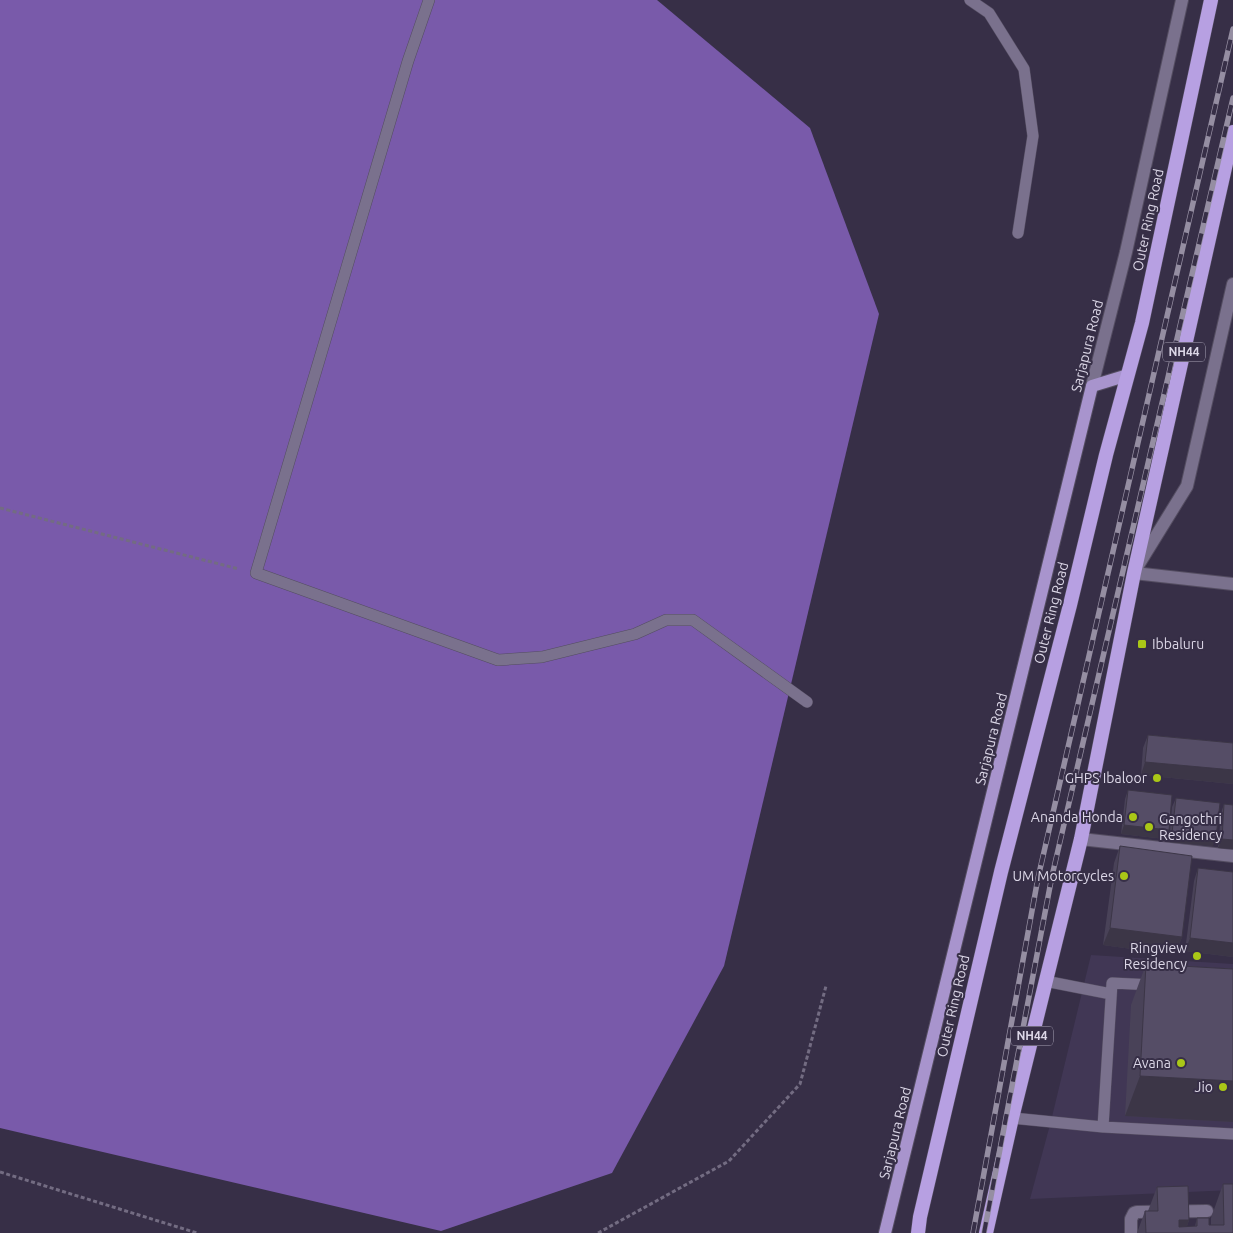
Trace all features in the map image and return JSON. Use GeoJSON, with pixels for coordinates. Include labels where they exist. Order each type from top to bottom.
{"type":"FeatureCollection","features":[{"type":"Feature","properties":{"kind":"highway","name":"Outer Ring Road"},"geometry":{"type":"LineString","coordinates":[[918,1233],[920,1217],[1001,872],[1160,243],[1210,0]]}},
{"type":"Feature","properties":{"kind":"highway","name":"NH44"},"geometry":{"type":"LineString","coordinates":[[986,1233],[1045,981],[1081,839],[1134,572],[1233,132]]}},
{"type":"Feature","properties":{"kind":"main road"},"geometry":{"type":"LineString","coordinates":[[1092,386],[1128,375]]}},
{"type":"Feature","properties":{"kind":"main road","name":"Sarjapura Road"},"geometry":{"type":"LineString","coordinates":[[885,1233],[1092,386]]}},
{"type":"Feature","properties":{"kind":"street","name":"Sarjapura Road"},"geometry":{"type":"LineString","coordinates":[[1092,386],[1126,252],[1182,0]]}},
{"type":"Feature","properties":{"kind":"street"},"geometry":{"type":"LineString","coordinates":[[1233,284],[1187,486],[1134,572],[1233,584]]}},
{"type":"Feature","properties":{"kind":"street"},"geometry":{"type":"LineString","coordinates":[[1081,839],[1233,856]]}},
{"type":"Feature","properties":{"kind":"street"},"geometry":{"type":"LineString","coordinates":[[1131,1233],[1131,1220],[1134,1213],[1137,1212],[1207,1211]]}},
{"type":"Feature","properties":{"kind":"lane"},"geometry":{"type":"LineString","coordinates":[[429,0],[402,80],[256,573],[498,660],[542,657],[635,634],[666,620],[693,620],[807,702]]}},
{"type":"Feature","properties":{"kind":"lane"},"geometry":{"type":"LineString","coordinates":[[970,0],[989,13],[1024,69],[1033,136],[1018,233]]}},
{"type":"Feature","properties":{"kind":"lane"},"geometry":{"type":"LineString","coordinates":[[1045,981],[1111,994]]}},
{"type":"Feature","properties":{"kind":"lane"},"geometry":{"type":"LineString","coordinates":[[1103,1126],[1112,983],[1168,986]]}},
{"type":"Feature","properties":{"kind":"lane"},"geometry":{"type":"LineString","coordinates":[[1012,1118],[1233,1134]]}},
{"type":"Feature","properties":{"kind":"path"},"geometry":{"type":"LineString","coordinates":[[0,508],[256,573]]}},
{"type":"Feature","properties":{"kind":"path"},"geometry":{"type":"LineString","coordinates":[[598,1233],[729,1161],[800,1084],[826,986]]}},
{"type":"Feature","properties":{"kind":"path"},"geometry":{"type":"LineString","coordinates":[[0,1172],[197,1233]]}},
{"type":"Feature","properties":{"kind":"shaded area"},"geometry":{"type":"Polygon","coordinates":[[[0,0],[657,0],[810,128],[879,314],[724,966],[612,1173],[441,1231],[0,1128],[0,0]]]}},
{"type":"Feature","properties":{"kind":"shaded area"},"geometry":{"type":"Polygon","coordinates":[[[1091,955],[1233,964],[1233,1190],[1030,1199],[1091,955]]]}},
{"type":"Feature","properties":{"kind":"building"},"geometry":{"type":"Polygon","coordinates":[[[1148,735],[1233,743],[1233,770],[1145,762],[1148,735]]]}},
{"type":"Feature","properties":{"kind":"building"},"geometry":{"type":"Polygon","coordinates":[[[1128,790],[1172,795],[1169,830],[1124,825],[1128,790]]]}},
{"type":"Feature","properties":{"kind":"building"},"geometry":{"type":"Polygon","coordinates":[[[1176,798],[1220,803],[1216,837],[1172,833],[1176,798]]]}},
{"type":"Feature","properties":{"kind":"building"},"geometry":{"type":"Polygon","coordinates":[[[1224,804],[1233,805],[1233,840],[1222,839],[1224,804]]]}},
{"type":"Feature","properties":{"kind":"building"},"geometry":{"type":"Polygon","coordinates":[[[1120,846],[1192,856],[1182,937],[1110,928],[1120,846]]]}},
{"type":"Feature","properties":{"kind":"building"},"geometry":{"type":"Polygon","coordinates":[[[1198,868],[1233,872],[1233,943],[1190,938],[1198,868]]]}},
{"type":"Feature","properties":{"kind":"building"},"geometry":{"type":"Polygon","coordinates":[[[1146,964],[1233,969],[1233,1081],[1140,1076],[1146,964]]]}},
{"type":"Feature","properties":{"kind":"building"},"geometry":{"type":"Polygon","coordinates":[[[1223,1184],[1233,1184],[1233,1233],[1146,1233],[1145,1211],[1158,1211],[1157,1187],[1188,1186],[1189,1220],[1179,1220],[1179,1227],[1197,1226],[1197,1218],[1209,1218],[1209,1225],[1224,1225],[1223,1184]]]}},
{"type":"Feature","properties":{"kind":"railway"},"geometry":{"type":"LineString","coordinates":[[973,1233],[1038,878],[1233,29]]}},
{"type":"Feature","properties":{"kind":"railway"},"geometry":{"type":"LineString","coordinates":[[984,1233],[1052,876],[1233,98]]}},
{"type":"Feature","properties":{"kind":"place","name":"Ibbaluru"},"geometry":{"type":"Point","coordinates":[1142,644]}},
{"type":"Feature","properties":{"kind":"place","name":"GHPS Ibaloor"},"geometry":{"type":"Point","coordinates":[1157,778]}},
{"type":"Feature","properties":{"kind":"place","name":"Ananda Honda"},"geometry":{"type":"Point","coordinates":[1133,817]}},
{"type":"Feature","properties":{"kind":"place","name":"Gangothri Residency"},"geometry":{"type":"Point","coordinates":[1149,827]}},
{"type":"Feature","properties":{"kind":"place","name":"UM Motorcycles"},"geometry":{"type":"Point","coordinates":[1124,876]}},
{"type":"Feature","properties":{"kind":"place","name":"Ringview Residency"},"geometry":{"type":"Point","coordinates":[1197,956]}},
{"type":"Feature","properties":{"kind":"place","name":"Avana"},"geometry":{"type":"Point","coordinates":[1181,1063]}},
{"type":"Feature","properties":{"kind":"place","name":"Jio"},"geometry":{"type":"Point","coordinates":[1223,1087]}}]}
